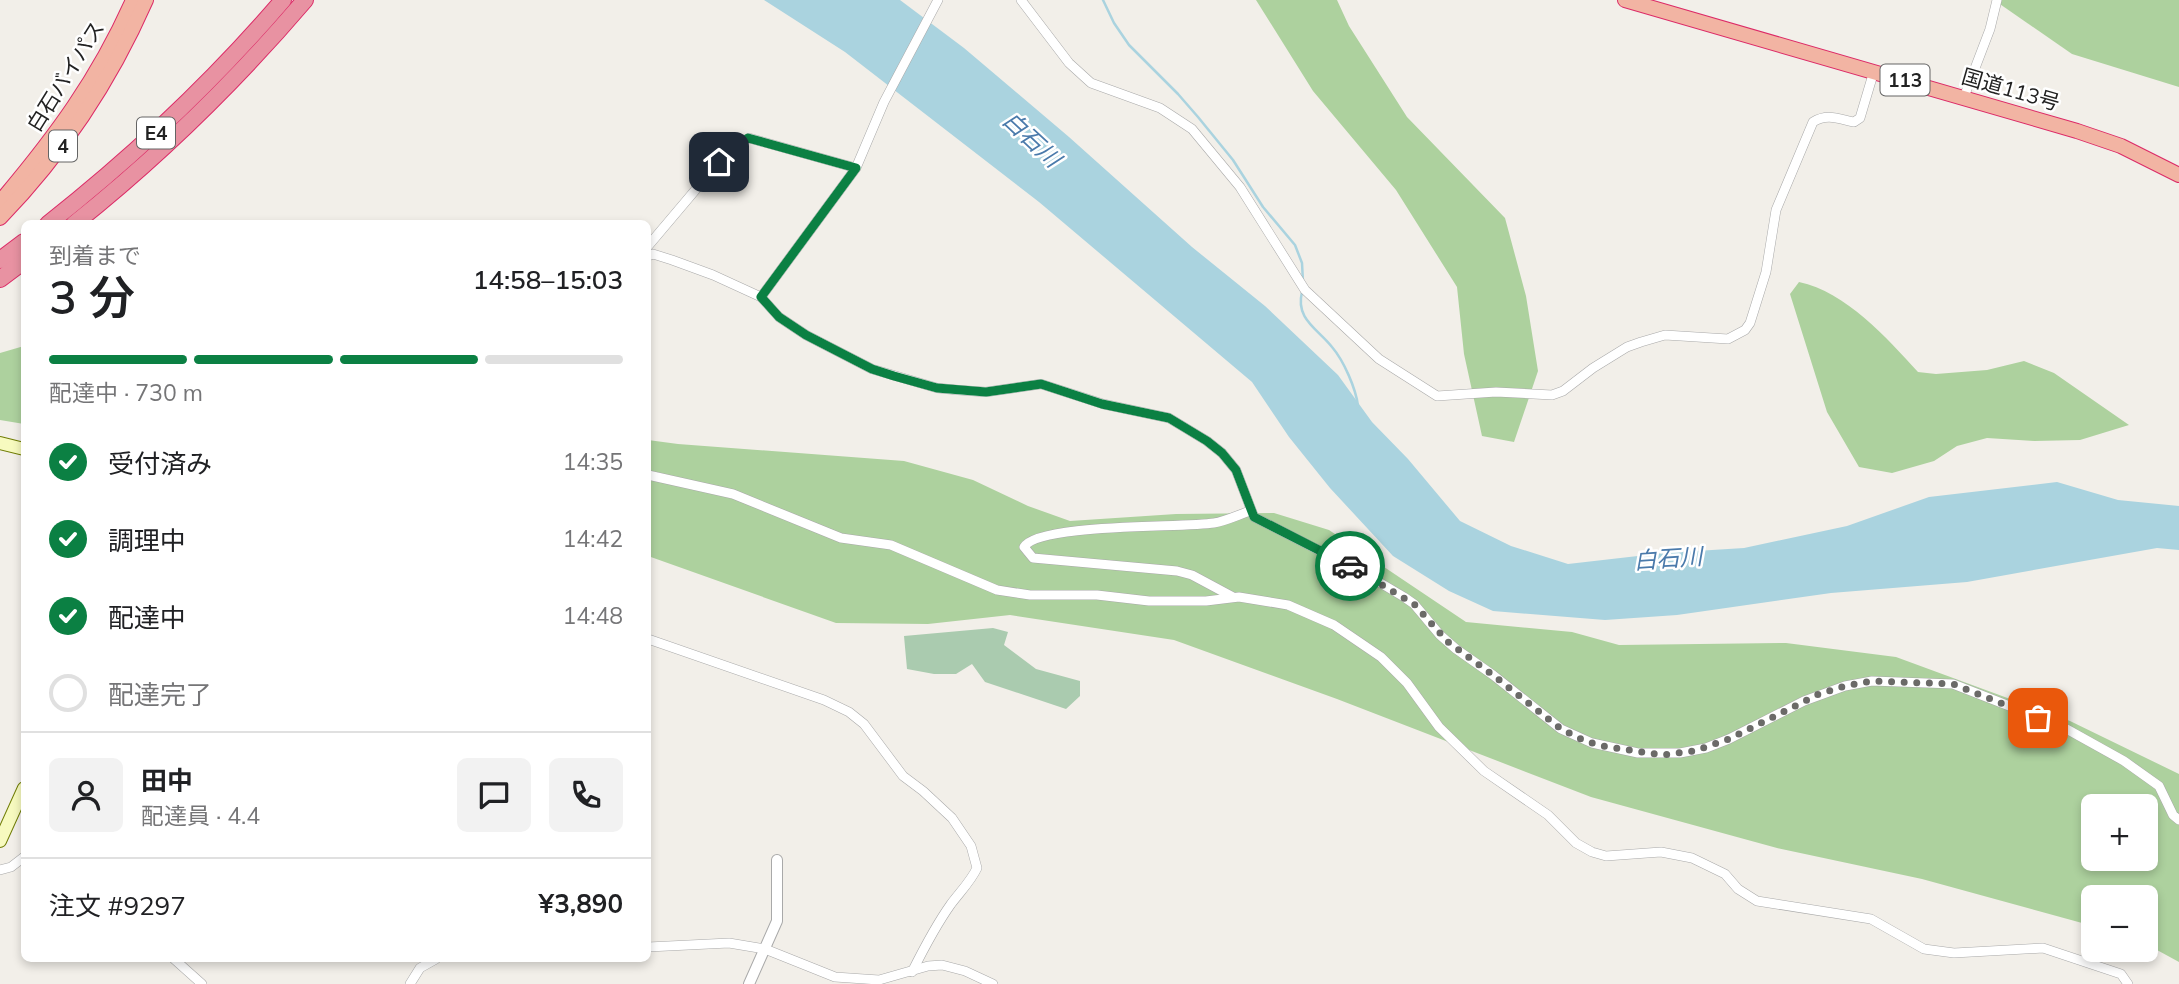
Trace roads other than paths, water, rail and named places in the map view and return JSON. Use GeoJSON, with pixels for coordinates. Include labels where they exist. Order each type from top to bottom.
{"type":"FeatureCollection","features":[{"type":"Feature","properties":{"kind":"highway","name":"白石バイパス"},"geometry":{"type":"LineString","coordinates":[[0,202],[61,128],[107,66],[133,0]]}},
{"type":"Feature","properties":{"kind":"highway","name":"白石バイパス"},"geometry":{"type":"LineString","coordinates":[[0,218],[62,147],[146,0]]}},
{"type":"Feature","properties":{"kind":"highway","name":"E4"},"geometry":{"type":"LineString","coordinates":[[53,220],[154,135],[207,84],[284,0]]}},
{"type":"Feature","properties":{"kind":"highway","name":"E4"},"geometry":{"type":"LineString","coordinates":[[79,220],[165,146],[219,94],[305,0]]}},
{"type":"Feature","properties":{"kind":"highway","name":"国道113号"},"geometry":{"type":"LineString","coordinates":[[1625,0],[1964,97],[2121,146],[2179,175]]}},
{"type":"Feature","properties":{"kind":"highway"},"geometry":{"type":"LineString","coordinates":[[0,260],[21,244]]}},
{"type":"Feature","properties":{"kind":"highway"},"geometry":{"type":"LineString","coordinates":[[0,279],[21,263]]}},
{"type":"Feature","properties":{"kind":"main road"},"geometry":{"type":"LineString","coordinates":[[0,443],[21,448]]}},
{"type":"Feature","properties":{"kind":"main road"},"geometry":{"type":"LineString","coordinates":[[0,841],[21,795]]}},
{"type":"Feature","properties":{"kind":"street"},"geometry":{"type":"LineString","coordinates":[[761,297],[856,168],[884,103],[938,0]]}},
{"type":"Feature","properties":{"kind":"street"},"geometry":{"type":"LineString","coordinates":[[1021,0],[1069,63],[1091,83],[1160,108],[1192,129],[1240,187],[1302,286],[1379,359],[1437,396],[1496,392],[1552,395],[1563,391],[1627,347],[1641,342],[1665,335],[1728,339],[1736,337],[1750,323],[1766,272],[1776,210],[1813,122],[1829,116],[1854,122],[1860,118],[1874,71]]}},
{"type":"Feature","properties":{"kind":"street"},"geometry":{"type":"LineString","coordinates":[[1964,97],[1990,29],[1997,0]]}},
{"type":"Feature","properties":{"kind":"street"},"geometry":{"type":"LineString","coordinates":[[651,242],[730,149],[748,138],[856,168]]}},
{"type":"Feature","properties":{"kind":"street"},"geometry":{"type":"LineString","coordinates":[[651,255],[713,275],[761,297],[779,317],[806,335],[872,369],[937,388],[986,392],[1041,384],[1102,404],[1169,418],[1222,453],[1236,470],[1250,511],[1261,521],[1404,597],[1414,604],[1440,635],[1456,649],[1561,729],[1592,743],[1638,753],[1680,753],[1706,748],[1729,739],[1804,701],[1845,686],[1872,681],[1953,684],[2063,727],[2124,761],[2159,786],[2172,814],[2179,820]]}},
{"type":"Feature","properties":{"kind":"street"},"geometry":{"type":"LineString","coordinates":[[651,476],[733,494],[841,538],[891,545],[997,590],[1030,595],[1097,595],[1149,601],[1206,601],[1233,597],[1275,601],[1306,611],[1334,625],[1381,656],[1407,683],[1439,727],[1483,771],[1540,808],[1580,846],[1591,852],[1606,856],[1661,852],[1675,854],[1717,869],[1738,889],[1757,901],[1871,919],[1924,949],[1954,953],[2043,948],[2121,974],[2128,984]]}},
{"type":"Feature","properties":{"kind":"street"},"geometry":{"type":"LineString","coordinates":[[1233,597],[1192,575],[1177,571],[1033,558],[1024,547],[1030,541],[1060,532],[1212,523],[1250,511]]}},
{"type":"Feature","properties":{"kind":"street"},"geometry":{"type":"LineString","coordinates":[[651,640],[824,700],[849,712],[871,733],[903,776],[952,818],[971,846],[977,868],[929,939],[912,972]]}},
{"type":"Feature","properties":{"kind":"street"},"geometry":{"type":"LineString","coordinates":[[0,870],[11,867],[21,859]]}},
{"type":"Feature","properties":{"kind":"street"},"geometry":{"type":"LineString","coordinates":[[749,984],[777,921],[777,860]]}},
{"type":"Feature","properties":{"kind":"street"},"geometry":{"type":"LineString","coordinates":[[651,947],[729,943],[765,949],[835,977],[879,980],[928,966],[950,966],[993,984]]}},
{"type":"Feature","properties":{"kind":"street"},"geometry":{"type":"LineString","coordinates":[[177,962],[202,984]]}},
{"type":"Feature","properties":{"kind":"street"},"geometry":{"type":"LineString","coordinates":[[410,984],[420,968],[431,962]]}},
{"type":"Feature","properties":{"kind":"water","name":"白石川"},"geometry":{"type":"Polygon","coordinates":[[[764,0],[900,0],[964,48],[1192,247],[1265,306],[1338,375],[1372,422],[1408,459],[1460,521],[1511,546],[1568,564],[1664,553],[1744,548],[1847,526],[1929,497],[2057,482],[2118,500],[2179,506],[2179,550],[2157,548],[1967,582],[1831,593],[1677,615],[1605,620],[1493,611],[1449,591],[1393,556],[1330,488],[1289,437],[1252,382],[1039,202],[845,52],[764,0]]]}},
{"type":"Feature","properties":{"kind":"waterway"},"geometry":{"type":"LineString","coordinates":[[1103,0],[1129,45],[1198,117],[1233,160],[1263,207],[1295,245],[1302,263],[1303,282]]}},
{"type":"Feature","properties":{"kind":"waterway"},"geometry":{"type":"LineString","coordinates":[[1302,292],[1305,317],[1341,360],[1358,406]]}}]}
